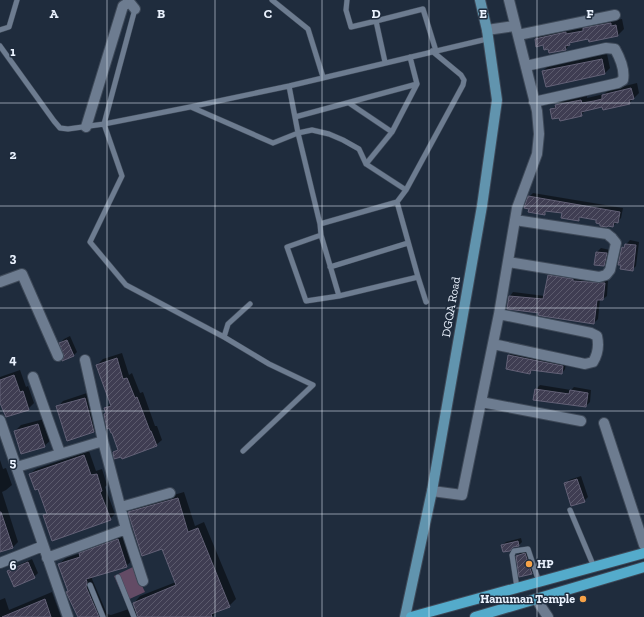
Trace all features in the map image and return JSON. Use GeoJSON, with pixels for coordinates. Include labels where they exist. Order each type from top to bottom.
{"type":"FeatureCollection","features":[{"type":"Feature","properties":{"kind":"main road","name":"DGQA Road"},"geometry":{"type":"LineString","coordinates":[[405,617],[432,491],[482,206],[496,100],[487,35],[480,0]]}},
{"type":"Feature","properties":{"kind":"main road"},"geometry":{"type":"LineString","coordinates":[[411,617],[644,553]]}},
{"type":"Feature","properties":{"kind":"main road"},"geometry":{"type":"LineString","coordinates":[[475,617],[644,567]]}},
{"type":"Feature","properties":{"kind":"street"},"geometry":{"type":"LineString","coordinates":[[432,491],[462,495],[499,314],[515,220],[520,199],[537,154],[539,124],[509,0]]}},
{"type":"Feature","properties":{"kind":"street"},"geometry":{"type":"LineString","coordinates":[[86,127],[123,6],[128,3],[135,9]]}},
{"type":"Feature","properties":{"kind":"street"},"geometry":{"type":"LineString","coordinates":[[487,35],[615,15]]}},
{"type":"Feature","properties":{"kind":"street"},"geometry":{"type":"LineString","coordinates":[[526,66],[606,48],[615,49],[619,55],[624,74],[623,80],[618,84],[534,102]]}},
{"type":"Feature","properties":{"kind":"street"},"geometry":{"type":"LineString","coordinates":[[508,262],[599,277],[606,275],[610,270],[616,243],[607,234],[515,220]]}},
{"type":"Feature","properties":{"kind":"street"},"geometry":{"type":"LineString","coordinates":[[0,282],[22,274],[58,356]]}},
{"type":"Feature","properties":{"kind":"street"},"geometry":{"type":"LineString","coordinates":[[493,344],[585,364],[593,362],[596,357],[598,342],[597,336],[591,333],[499,314]]}},
{"type":"Feature","properties":{"kind":"street"},"geometry":{"type":"LineString","coordinates":[[85,360],[103,441],[126,529],[143,581]]}},
{"type":"Feature","properties":{"kind":"street"},"geometry":{"type":"LineString","coordinates":[[33,377],[60,453]]}},
{"type":"Feature","properties":{"kind":"street"},"geometry":{"type":"LineString","coordinates":[[481,402],[581,421]]}},
{"type":"Feature","properties":{"kind":"street"},"geometry":{"type":"LineString","coordinates":[[0,420],[3,438],[17,467],[68,617]]}},
{"type":"Feature","properties":{"kind":"street"},"geometry":{"type":"LineString","coordinates":[[604,423],[644,545]]}},
{"type":"Feature","properties":{"kind":"street"},"geometry":{"type":"LineString","coordinates":[[17,467],[103,441]]}},
{"type":"Feature","properties":{"kind":"street"},"geometry":{"type":"LineString","coordinates":[[121,507],[170,493]]}},
{"type":"Feature","properties":{"kind":"street"},"geometry":{"type":"LineString","coordinates":[[47,558],[126,529]]}},
{"type":"Feature","properties":{"kind":"street"},"geometry":{"type":"LineString","coordinates":[[0,563],[43,546]]}},
{"type":"Feature","properties":{"kind":"street"},"geometry":{"type":"LineString","coordinates":[[536,599],[548,617]]}},
{"type":"Feature","properties":{"kind":"lane"},"geometry":{"type":"LineString","coordinates":[[0,30],[9,27],[17,0]]}},
{"type":"Feature","properties":{"kind":"lane"},"geometry":{"type":"LineString","coordinates":[[272,0],[308,29],[324,77]]}},
{"type":"Feature","properties":{"kind":"lane"},"geometry":{"type":"LineString","coordinates":[[320,224],[397,202],[406,190],[463,85],[464,80],[461,75],[434,51],[423,9],[351,27],[346,10],[347,0]]}},
{"type":"Feature","properties":{"kind":"lane"},"geometry":{"type":"LineString","coordinates":[[135,9],[104,124],[122,176],[90,242],[126,285],[224,337],[269,364],[313,385],[243,451]]}},
{"type":"Feature","properties":{"kind":"lane"},"geometry":{"type":"LineString","coordinates":[[376,21],[385,62]]}},
{"type":"Feature","properties":{"kind":"lane"},"geometry":{"type":"LineString","coordinates":[[0,46],[60,128],[68,129],[104,124],[289,86],[434,51],[487,35]]}},
{"type":"Feature","properties":{"kind":"lane"},"geometry":{"type":"LineString","coordinates":[[366,164],[392,132],[416,84],[410,57]]}},
{"type":"Feature","properties":{"kind":"lane"},"geometry":{"type":"LineString","coordinates":[[295,117],[416,84]]}},
{"type":"Feature","properties":{"kind":"lane"},"geometry":{"type":"LineString","coordinates":[[289,86],[298,133],[322,235],[339,296]]}},
{"type":"Feature","properties":{"kind":"lane"},"geometry":{"type":"LineString","coordinates":[[349,103],[392,132]]}},
{"type":"Feature","properties":{"kind":"lane"},"geometry":{"type":"LineString","coordinates":[[190,107],[274,143],[298,133],[312,130],[329,134],[359,149],[366,164],[406,190]]}},
{"type":"Feature","properties":{"kind":"lane"},"geometry":{"type":"LineString","coordinates":[[397,202],[426,302]]}},
{"type":"Feature","properties":{"kind":"lane"},"geometry":{"type":"LineString","coordinates":[[322,235],[287,247],[306,301],[339,296],[418,276]]}},
{"type":"Feature","properties":{"kind":"lane"},"geometry":{"type":"LineString","coordinates":[[330,267],[408,243]]}},
{"type":"Feature","properties":{"kind":"lane"},"geometry":{"type":"LineString","coordinates":[[224,337],[228,324],[250,304]]}},
{"type":"Feature","properties":{"kind":"lane"},"geometry":{"type":"LineString","coordinates":[[570,510],[594,567]]}},
{"type":"Feature","properties":{"kind":"lane"},"geometry":{"type":"LineString","coordinates":[[517,588],[512,555],[514,551],[528,549],[539,582]]}},
{"type":"Feature","properties":{"kind":"lane"},"geometry":{"type":"LineString","coordinates":[[118,577],[134,617]]}},
{"type":"Feature","properties":{"kind":"lane"},"geometry":{"type":"LineString","coordinates":[[90,585],[102,617]]}},
{"type":"Feature","properties":{"kind":"shaded area"},"geometry":{"type":"Polygon","coordinates":[[[133,567],[145,592],[125,601],[114,576],[133,567]]]}},
{"type":"Feature","properties":{"kind":"building"},"geometry":{"type":"Polygon","coordinates":[[[611,23],[611,26],[616,25],[618,36],[589,42],[588,39],[569,43],[570,45],[565,46],[566,50],[549,53],[548,49],[544,50],[543,45],[536,47],[535,39],[566,32],[566,34],[583,31],[583,28],[611,23]]]}},
{"type":"Feature","properties":{"kind":"building"},"geometry":{"type":"Polygon","coordinates":[[[602,59],[605,74],[546,87],[542,71],[602,59]]]}},
{"type":"Feature","properties":{"kind":"building"},"geometry":{"type":"Polygon","coordinates":[[[631,88],[634,99],[629,100],[630,104],[603,110],[602,107],[581,112],[582,116],[560,121],[559,118],[552,119],[550,109],[556,108],[555,105],[581,100],[582,103],[594,101],[602,99],[602,95],[631,88]]]}},
{"type":"Feature","properties":{"kind":"building"},"geometry":{"type":"Polygon","coordinates":[[[528,196],[620,212],[618,223],[614,222],[613,227],[607,227],[600,226],[600,224],[596,223],[596,220],[579,217],[579,221],[561,218],[562,213],[545,211],[545,215],[528,212],[529,209],[524,208],[528,196]]]}},
{"type":"Feature","properties":{"kind":"building"},"geometry":{"type":"Polygon","coordinates":[[[625,244],[636,245],[633,271],[620,269],[621,265],[618,265],[622,247],[624,248],[625,244]]]}},
{"type":"Feature","properties":{"kind":"building"},"geometry":{"type":"Polygon","coordinates":[[[596,252],[607,253],[604,266],[594,265],[596,252]]]}},
{"type":"Feature","properties":{"kind":"building"},"geometry":{"type":"Polygon","coordinates":[[[548,275],[573,279],[573,281],[605,283],[603,300],[597,300],[594,324],[542,316],[538,315],[539,313],[507,309],[509,296],[543,299],[548,275]]]}},
{"type":"Feature","properties":{"kind":"building"},"geometry":{"type":"Polygon","coordinates":[[[67,340],[74,356],[62,361],[64,356],[59,343],[67,340]]]}},
{"type":"Feature","properties":{"kind":"building"},"geometry":{"type":"Polygon","coordinates":[[[508,355],[563,366],[562,374],[531,370],[530,374],[506,369],[508,355]]]}},
{"type":"Feature","properties":{"kind":"building"},"geometry":{"type":"Polygon","coordinates":[[[117,358],[123,379],[127,378],[135,398],[137,397],[157,446],[122,459],[121,457],[114,459],[113,452],[118,450],[112,433],[109,428],[107,429],[104,414],[106,413],[104,408],[111,406],[96,365],[117,358]]]}},
{"type":"Feature","properties":{"kind":"building"},"geometry":{"type":"Polygon","coordinates":[[[14,375],[20,392],[23,391],[29,410],[6,417],[0,403],[0,380],[14,375]]]}},
{"type":"Feature","properties":{"kind":"building"},"geometry":{"type":"Polygon","coordinates":[[[535,389],[569,394],[570,390],[588,393],[586,407],[533,400],[535,389]]]}},
{"type":"Feature","properties":{"kind":"building"},"geometry":{"type":"Polygon","coordinates":[[[85,398],[94,432],[67,441],[56,406],[85,398]]]}},
{"type":"Feature","properties":{"kind":"building"},"geometry":{"type":"Polygon","coordinates":[[[38,424],[45,447],[21,454],[14,431],[38,424]]]}},
{"type":"Feature","properties":{"kind":"building"},"geometry":{"type":"Polygon","coordinates":[[[84,455],[91,475],[97,474],[102,491],[100,492],[111,520],[52,541],[43,515],[47,514],[38,489],[35,490],[29,474],[84,455]]]}},
{"type":"Feature","properties":{"kind":"building"},"geometry":{"type":"Polygon","coordinates":[[[577,479],[585,502],[571,506],[564,483],[577,479]]]}},
{"type":"Feature","properties":{"kind":"building"},"geometry":{"type":"Polygon","coordinates":[[[178,498],[188,532],[198,528],[230,607],[211,614],[212,617],[138,617],[133,603],[176,585],[162,549],[142,556],[128,512],[178,498]]]}},
{"type":"Feature","properties":{"kind":"building"},"geometry":{"type":"Polygon","coordinates":[[[0,512],[13,548],[0,552],[0,512]]]}},
{"type":"Feature","properties":{"kind":"building"},"geometry":{"type":"Polygon","coordinates":[[[118,539],[127,567],[86,579],[86,587],[99,617],[78,617],[66,592],[68,591],[58,564],[80,557],[79,553],[118,539]]]}},
{"type":"Feature","properties":{"kind":"building"},"geometry":{"type":"Polygon","coordinates":[[[518,541],[519,546],[513,547],[510,551],[503,552],[501,545],[518,541]]]}},
{"type":"Feature","properties":{"kind":"building"},"geometry":{"type":"Polygon","coordinates":[[[525,553],[532,574],[519,577],[516,556],[525,553]]]}},
{"type":"Feature","properties":{"kind":"building"},"geometry":{"type":"Polygon","coordinates":[[[28,562],[35,578],[14,587],[7,571],[28,562]]]}},
{"type":"Feature","properties":{"kind":"building"},"geometry":{"type":"Polygon","coordinates":[[[45,599],[51,617],[2,617],[45,599]]]}},
{"type":"Feature","properties":{"kind":"place","name":"HP"},"geometry":{"type":"Point","coordinates":[529,564]}},
{"type":"Feature","properties":{"kind":"place","name":"Hanuman Temple"},"geometry":{"type":"Point","coordinates":[583,599]}}]}
